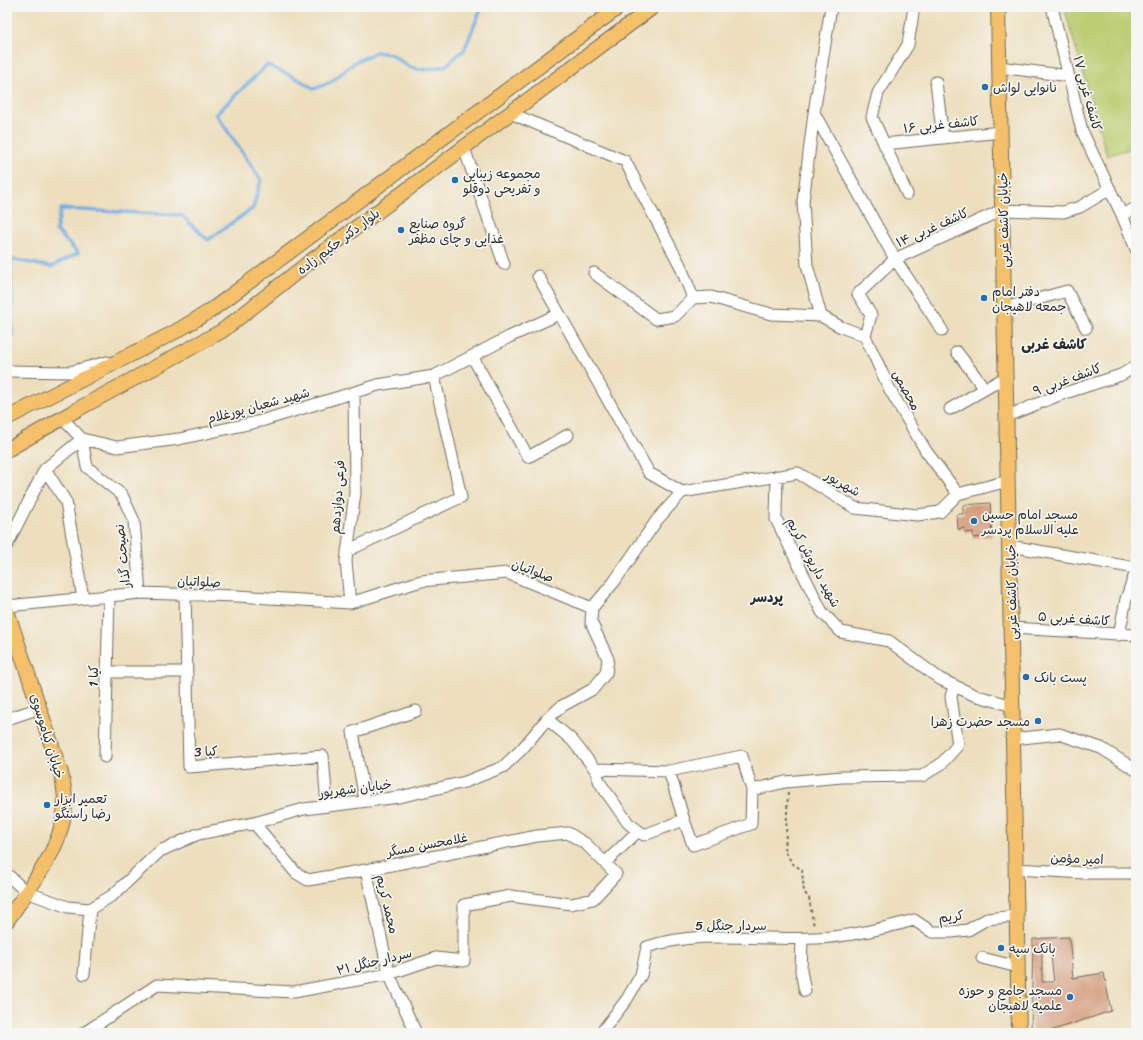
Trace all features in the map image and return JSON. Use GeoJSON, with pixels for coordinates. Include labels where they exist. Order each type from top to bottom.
{"type":"FeatureCollection","features":[{"type":"Feature","properties":{"kind":"main road","name":"بلوار دکتر حکیم زاده"},"geometry":{"type":"LineString","coordinates":[[7,418],[175,332],[210,311],[619,7]]}},
{"type":"Feature","properties":{"kind":"main road","name":"بلوار دکتر حکیم زاده"},"geometry":{"type":"LineString","coordinates":[[7,450],[62,418],[222,332],[316,257],[653,7]]}},
{"type":"Feature","properties":{"kind":"main road","name":"خیابان کاشف غربی"},"geometry":{"type":"LineString","coordinates":[[998,7],[1019,1033]]}},
{"type":"Feature","properties":{"kind":"main road"},"geometry":{"type":"LineString","coordinates":[[451,131],[464,148]]}},
{"type":"Feature","properties":{"kind":"main road"},"geometry":{"type":"LineString","coordinates":[[306,241],[316,257]]}},
{"type":"Feature","properties":{"kind":"main road","name":"خیابان کیاموسوی"},"geometry":{"type":"LineString","coordinates":[[7,611],[12,640],[40,708],[61,774],[65,800],[62,827],[52,853],[7,921]]}},
{"type":"Feature","properties":{"kind":"street"},"geometry":{"type":"LineString","coordinates":[[821,316],[807,265],[803,202],[814,112],[831,7]]}},
{"type":"Feature","properties":{"kind":"street"},"geometry":{"type":"LineString","coordinates":[[907,194],[872,117],[878,93],[908,45],[914,7]]}},
{"type":"Feature","properties":{"kind":"street","name":"کاشف غربی ۱۷"},"geometry":{"type":"LineString","coordinates":[[1052,7],[1082,131],[1122,215],[1136,249]]}},
{"type":"Feature","properties":{"kind":"street"},"geometry":{"type":"LineString","coordinates":[[1000,67],[1069,76]]}},
{"type":"Feature","properties":{"kind":"street"},"geometry":{"type":"LineString","coordinates":[[936,82],[943,138]]}},
{"type":"Feature","properties":{"kind":"street"},"geometry":{"type":"LineString","coordinates":[[814,112],[895,259],[942,330]]}},
{"type":"Feature","properties":{"kind":"street"},"geometry":{"type":"LineString","coordinates":[[510,113],[625,161],[680,265],[693,298]]}},
{"type":"Feature","properties":{"kind":"street","name":"کاشف غربی ۱۶"},"geometry":{"type":"LineString","coordinates":[[884,144],[1001,132]]}},
{"type":"Feature","properties":{"kind":"street"},"geometry":{"type":"LineString","coordinates":[[464,148],[504,264]]}},
{"type":"Feature","properties":{"kind":"street"},"geometry":{"type":"LineString","coordinates":[[1002,210],[1062,212],[1080,206],[1110,189]]}},
{"type":"Feature","properties":{"kind":"street"},"geometry":{"type":"LineString","coordinates":[[1122,215],[1136,208]]}},
{"type":"Feature","properties":{"kind":"street","name":"کاشف غربی ۱۴"},"geometry":{"type":"LineString","coordinates":[[865,336],[871,315],[858,294],[895,259],[1002,210]]}},
{"type":"Feature","properties":{"kind":"street"},"geometry":{"type":"LineString","coordinates":[[594,273],[656,319],[675,316],[693,298],[712,297],[772,314],[821,316],[841,327],[865,336]]}},
{"type":"Feature","properties":{"kind":"street"},"geometry":{"type":"LineString","coordinates":[[538,276],[649,473],[682,492],[657,520],[614,582],[592,608]]}},
{"type":"Feature","properties":{"kind":"street"},"geometry":{"type":"LineString","coordinates":[[1004,308],[1066,291],[1086,328]]}},
{"type":"Feature","properties":{"kind":"street","name":"شهید شعبان پورغلام"},"geometry":{"type":"LineString","coordinates":[[82,439],[117,446],[179,438],[261,421],[378,385],[434,376],[559,314]]}},
{"type":"Feature","properties":{"kind":"street","name":"محصص"},"geometry":{"type":"LineString","coordinates":[[865,336],[890,390],[926,451],[958,494]]}},
{"type":"Feature","properties":{"kind":"street"},"geometry":{"type":"LineString","coordinates":[[957,352],[985,389]]}},
{"type":"Feature","properties":{"kind":"street"},"geometry":{"type":"LineString","coordinates":[[472,356],[528,457],[568,435]]}},
{"type":"Feature","properties":{"kind":"street"},"geometry":{"type":"LineString","coordinates":[[7,371],[70,372],[125,358]]}},
{"type":"Feature","properties":{"kind":"street","name":"کاشف غربی ۹"},"geometry":{"type":"LineString","coordinates":[[1007,416],[1062,394],[1121,375],[1136,366]]}},
{"type":"Feature","properties":{"kind":"street"},"geometry":{"type":"LineString","coordinates":[[347,551],[461,498],[434,376]]}},
{"type":"Feature","properties":{"kind":"street"},"geometry":{"type":"LineString","coordinates":[[950,409],[1006,377]]}},
{"type":"Feature","properties":{"kind":"street","name":"فرعی دوازدهم"},"geometry":{"type":"LineString","coordinates":[[350,603],[346,561],[354,493],[354,393]]}},
{"type":"Feature","properties":{"kind":"street"},"geometry":{"type":"LineString","coordinates":[[7,545],[45,469],[82,439],[62,418]]}},
{"type":"Feature","properties":{"kind":"street","name":"نصیحت گذار"},"geometry":{"type":"LineString","coordinates":[[82,439],[87,467],[122,495],[134,521],[140,593]]}},
{"type":"Feature","properties":{"kind":"street"},"geometry":{"type":"LineString","coordinates":[[45,469],[66,502],[83,598]]}},
{"type":"Feature","properties":{"kind":"street","name":"شهریور"},"geometry":{"type":"LineString","coordinates":[[682,492],[798,473],[855,508],[917,515],[940,512],[958,494]]}},
{"type":"Feature","properties":{"kind":"street","name":"شهید داریوش کریم"},"geometry":{"type":"LineString","coordinates":[[778,476],[776,519],[822,612],[841,632],[889,641],[940,679],[974,695],[1013,706]]}},
{"type":"Feature","properties":{"kind":"street"},"geometry":{"type":"LineString","coordinates":[[958,494],[1008,481]]}},
{"type":"Feature","properties":{"kind":"street"},"geometry":{"type":"LineString","coordinates":[[1010,546],[1136,569],[1126,599],[1119,635]]}},
{"type":"Feature","properties":{"kind":"street","name":"صلواتیان"},"geometry":{"type":"LineString","coordinates":[[7,606],[140,593],[350,603],[421,581],[507,573],[592,608]]}},
{"type":"Feature","properties":{"kind":"street","name":"کیا 3"},"geometry":{"type":"LineString","coordinates":[[185,594],[189,767],[324,756],[327,805]]}},
{"type":"Feature","properties":{"kind":"street","name":"کیا 1"},"geometry":{"type":"LineString","coordinates":[[105,757],[109,595]]}},
{"type":"Feature","properties":{"kind":"street","name":"خیابان شهریور"},"geometry":{"type":"LineString","coordinates":[[90,909],[113,894],[160,851],[198,834],[254,823],[304,809],[365,800],[399,797],[465,782],[503,767],[522,749],[547,719],[562,706],[593,689],[606,673],[608,659],[591,622],[592,608]]}},
{"type":"Feature","properties":{"kind":"street","name":"کاشف غربی ۵"},"geometry":{"type":"LineString","coordinates":[[1011,628],[1136,635]]}},
{"type":"Feature","properties":{"kind":"street"},"geometry":{"type":"LineString","coordinates":[[107,672],[186,672]]}},
{"type":"Feature","properties":{"kind":"street"},"geometry":{"type":"LineString","coordinates":[[752,790],[789,782],[842,777],[922,776],[941,764],[958,745],[951,697],[954,685]]}},
{"type":"Feature","properties":{"kind":"street"},"geometry":{"type":"LineString","coordinates":[[7,719],[40,708]]}},
{"type":"Feature","properties":{"kind":"street"},"geometry":{"type":"LineString","coordinates":[[365,800],[353,732],[416,711]]}},
{"type":"Feature","properties":{"kind":"street"},"geometry":{"type":"LineString","coordinates":[[547,719],[572,740],[594,769],[600,783],[624,817],[644,835],[684,820]]}},
{"type":"Feature","properties":{"kind":"street"},"geometry":{"type":"LineString","coordinates":[[1014,738],[1059,734],[1101,748],[1136,770]]}},
{"type":"Feature","properties":{"kind":"street"},"geometry":{"type":"LineString","coordinates":[[594,769],[669,771],[742,756],[752,790],[751,824],[692,846],[669,771]]}},
{"type":"Feature","properties":{"kind":"street","name":"غلامحسن مسگر"},"geometry":{"type":"LineString","coordinates":[[254,823],[296,873],[308,880],[537,836],[568,833],[586,844],[616,874]]}},
{"type":"Feature","properties":{"kind":"street"},"geometry":{"type":"LineString","coordinates":[[605,863],[638,830]]}},
{"type":"Feature","properties":{"kind":"street","name":"امیر مؤمن"},"geometry":{"type":"LineString","coordinates":[[1016,869],[1086,873],[1136,873]]}},
{"type":"Feature","properties":{"kind":"street","name":"محمد کریم"},"geometry":{"type":"LineString","coordinates":[[366,870],[389,974],[416,1033]]}},
{"type":"Feature","properties":{"kind":"street"},"geometry":{"type":"LineString","coordinates":[[7,874],[26,892],[68,907],[90,909],[84,974]]}},
{"type":"Feature","properties":{"kind":"street","name":"سردار جنگل ۲۱"},"geometry":{"type":"LineString","coordinates":[[84,1033],[157,985],[294,992],[389,974],[436,958],[464,961],[464,905],[511,896],[571,904],[593,899],[616,874]]}},
{"type":"Feature","properties":{"kind":"street","name":"کریم"},"geometry":{"type":"LineString","coordinates":[[914,920],[932,932],[952,932],[968,930],[987,919],[1017,916]]}},
{"type":"Feature","properties":{"kind":"street","name":"سردار جنگل 5"},"geometry":{"type":"LineString","coordinates":[[601,1033],[627,999],[641,975],[647,947],[667,940],[714,936],[817,938],[874,931],[914,920]]}},
{"type":"Feature","properties":{"kind":"street"},"geometry":{"type":"LineString","coordinates":[[802,938],[801,971],[805,991]]}},
{"type":"Feature","properties":{"kind":"street"},"geometry":{"type":"LineString","coordinates":[[982,958],[1018,967]]}},
{"type":"Feature","properties":{"kind":"path"},"geometry":{"type":"LineString","coordinates":[[789,782],[785,852],[793,864],[802,870],[804,892],[809,898],[817,938]]}},
{"type":"Feature","properties":{"kind":"green space"},"geometry":{"type":"Polygon","coordinates":[[[1064,7],[1136,7],[1136,160],[1132,148],[1107,156],[1064,7]]]}},
{"type":"Feature","properties":{"kind":"building","name":"مسجد امام حسین علیه الاسلام پردسر"},"geometry":{"type":"Polygon","coordinates":[[[990,503],[992,536],[973,538],[973,532],[965,533],[965,528],[958,529],[957,514],[963,514],[963,505],[990,503]]]}},
{"type":"Feature","properties":{"kind":"building","name":"مسجد جامع و حوزه علمیه لاهیجان"},"geometry":{"type":"Polygon","coordinates":[[[1069,937],[1073,978],[1104,973],[1111,1011],[1044,1033],[1031,1033],[1033,939],[1069,937]],[[1042,947],[1042,982],[1054,982],[1050,947],[1042,947]]]}},
{"type":"Feature","properties":{"kind":"waterway"},"geometry":{"type":"LineString","coordinates":[[7,344],[12,336],[11,259],[51,267],[78,253],[56,230],[61,209],[181,215],[208,240],[253,208],[261,180],[216,114],[267,65],[298,79],[314,89],[331,82],[355,62],[376,52],[391,54],[409,67],[424,70],[445,66],[464,50],[482,7]]}},
{"type":"Feature","properties":{"kind":"place","name":"نانوایی لواش"},"geometry":{"type":"Point","coordinates":[985,87]}},
{"type":"Feature","properties":{"kind":"place","name":"مجموعه زیبایی و تفریحی دوقلو"},"geometry":{"type":"Point","coordinates":[455,180]}},
{"type":"Feature","properties":{"kind":"place","name":"گروه صنایع غذایی و چای مظفر"},"geometry":{"type":"Point","coordinates":[401,230]}},
{"type":"Feature","properties":{"kind":"place","name":"دفتر امام جمعه لاهیجان"},"geometry":{"type":"Point","coordinates":[984,298]}},
{"type":"Feature","properties":{"kind":"place","name":"مسجد امام حسین علیه الاسلام پردسر"},"geometry":{"type":"Point","coordinates":[974,521]}},
{"type":"Feature","properties":{"kind":"place","name":"پست بانک"},"geometry":{"type":"Point","coordinates":[1026,677]}},
{"type":"Feature","properties":{"kind":"place","name":"مسجد حضرت زهرا"},"geometry":{"type":"Point","coordinates":[1038,721]}},
{"type":"Feature","properties":{"kind":"place","name":"تعمیر ابزار رضا راستگو"},"geometry":{"type":"Point","coordinates":[47,805]}},
{"type":"Feature","properties":{"kind":"place","name":"بانک سپه"},"geometry":{"type":"Point","coordinates":[1001,948]}},
{"type":"Feature","properties":{"kind":"place","name":"مسجد جامع و حوزه علمیه لاهیجان"},"geometry":{"type":"Point","coordinates":[1070,997]}},
{"type":"Feature","properties":{"kind":"district","name":"کاشف غربی"},"geometry":{"type":"Point","coordinates":[1054,344]}},
{"type":"Feature","properties":{"kind":"district","name":"پردسر"},"geometry":{"type":"Point","coordinates":[767,597]}}]}
